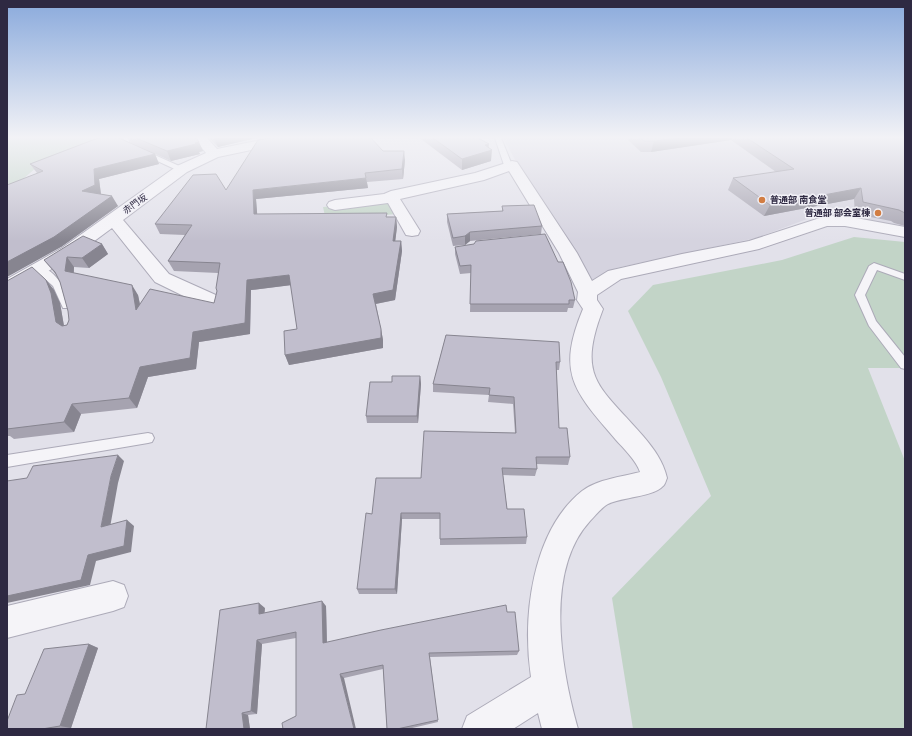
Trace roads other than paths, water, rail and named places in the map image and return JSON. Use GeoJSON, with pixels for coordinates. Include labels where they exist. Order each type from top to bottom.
{"type":"FeatureCollection","features":[{"type":"Feature","properties":{"kind":"street","name":"赤門坂"},"geometry":{"type":"LineString","coordinates":[[7,287],[68,252],[179,172]]}},
{"type":"Feature","properties":{"kind":"street"},"geometry":{"type":"LineString","coordinates":[[393,198],[391,196],[479,177],[490,172]]}},
{"type":"Feature","properties":{"kind":"street"},"geometry":{"type":"LineString","coordinates":[[516,172],[588,292]]}},
{"type":"Feature","properties":{"kind":"street"},"geometry":{"type":"LineString","coordinates":[[335,205],[393,198]]}},
{"type":"Feature","properties":{"kind":"street"},"geometry":{"type":"LineString","coordinates":[[393,198],[412,231]]}},
{"type":"Feature","properties":{"kind":"street"},"geometry":{"type":"LineString","coordinates":[[114,220],[162,278],[211,301]]}},
{"type":"Feature","properties":{"kind":"street"},"geometry":{"type":"LineString","coordinates":[[560,729],[549,686],[544,644],[545,597],[555,556],[565,532],[580,510],[593,499],[613,490],[643,485],[654,478],[652,468],[623,431],[594,400],[582,376],[578,358],[581,336],[593,309],[586,300],[588,292],[615,275],[682,259],[753,245],[826,221],[860,223],[905,232]]}},
{"type":"Feature","properties":{"kind":"street"},"geometry":{"type":"LineString","coordinates":[[7,622],[113,596]]}},
{"type":"Feature","properties":{"kind":"street"},"geometry":{"type":"LineString","coordinates":[[480,729],[549,686]]}},
{"type":"Feature","properties":{"kind":"lane"},"geometry":{"type":"LineString","coordinates":[[905,277],[874,266],[860,295],[863,308],[870,321],[905,365]]}},
{"type":"Feature","properties":{"kind":"lane"},"geometry":{"type":"LineString","coordinates":[[39,269],[52,277],[62,292],[69,317]]}},
{"type":"Feature","properties":{"kind":"lane"},"geometry":{"type":"LineString","coordinates":[[7,460],[148,438]]}},
{"type":"Feature","properties":{"kind":"place","name":"普通部 南食堂"},"geometry":{"type":"Point","coordinates":[762,200]}},
{"type":"Feature","properties":{"kind":"place","name":"普通部 部会室棟"},"geometry":{"type":"Point","coordinates":[878,213]}}]}
